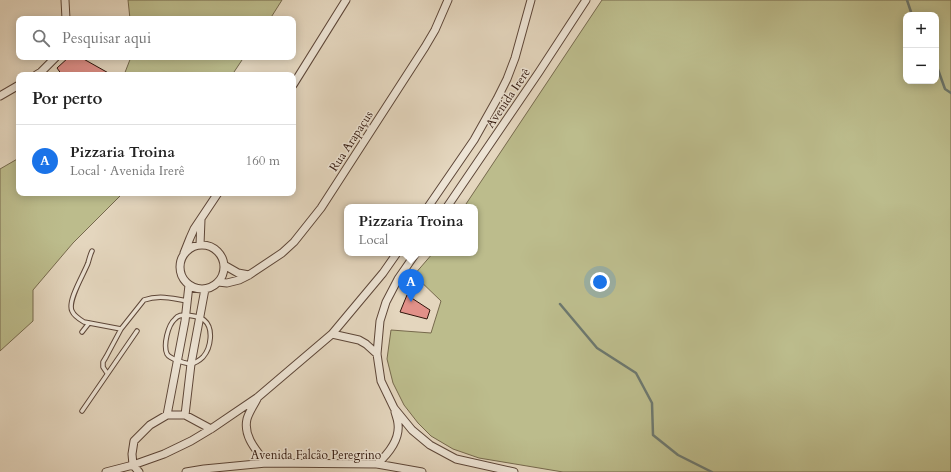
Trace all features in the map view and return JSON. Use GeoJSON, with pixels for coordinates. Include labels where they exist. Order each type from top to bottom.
{"type":"FeatureCollection","features":[{"type":"Feature","properties":{"kind":"street"},"geometry":{"type":"LineString","coordinates":[[65,0],[66,16]]}},
{"type":"Feature","properties":{"kind":"street"},"geometry":{"type":"LineString","coordinates":[[296,80],[346,0]]}},
{"type":"Feature","properties":{"kind":"street","name":"Rua Arapaçus"},"geometry":{"type":"LineString","coordinates":[[218,282],[234,282],[249,275],[282,253],[294,242],[321,208],[425,47],[435,30],[448,0]]}},
{"type":"Feature","properties":{"kind":"street","name":"Avenida Irerê"},"geometry":{"type":"LineString","coordinates":[[449,204],[586,0]]}},
{"type":"Feature","properties":{"kind":"street","name":"Avenida Irerê"},"geometry":{"type":"LineString","coordinates":[[430,204],[474,140],[504,86],[515,58],[530,1]]}},
{"type":"Feature","properties":{"kind":"street"},"geometry":{"type":"LineString","coordinates":[[41,72],[53,60]]}},
{"type":"Feature","properties":{"kind":"street"},"geometry":{"type":"LineString","coordinates":[[0,96],[16,87]]}},
{"type":"Feature","properties":{"kind":"street"},"geometry":{"type":"LineString","coordinates":[[183,255],[188,250],[200,245],[214,249],[219,253],[224,265],[222,277],[212,287],[200,290],[189,285],[184,280],[179,268],[180,261],[190,238],[216,196]]}},
{"type":"Feature","properties":{"kind":"street"},"geometry":{"type":"LineString","coordinates":[[200,245],[202,218]]}},
{"type":"Feature","properties":{"kind":"street"},"geometry":{"type":"LineString","coordinates":[[106,472],[133,465],[164,454],[211,429],[258,397],[332,334],[383,273],[395,256]]}},
{"type":"Feature","properties":{"kind":"street"},"geometry":{"type":"LineString","coordinates":[[378,464],[393,446],[397,436],[398,424],[394,408],[382,381],[377,354],[380,321],[386,302],[398,279],[414,256]]}},
{"type":"Feature","properties":{"kind":"street"},"geometry":{"type":"LineString","coordinates":[[224,265],[238,273],[249,275]]}},
{"type":"Feature","properties":{"kind":"street"},"geometry":{"type":"LineString","coordinates":[[167,414],[184,327],[189,285]]}},
{"type":"Feature","properties":{"kind":"street"},"geometry":{"type":"LineString","coordinates":[[185,415],[191,364],[205,289]]}},
{"type":"Feature","properties":{"kind":"street"},"geometry":{"type":"LineString","coordinates":[[184,327],[197,330]]}},
{"type":"Feature","properties":{"kind":"street"},"geometry":{"type":"LineString","coordinates":[[332,334],[359,340],[377,354]]}},
{"type":"Feature","properties":{"kind":"street"},"geometry":{"type":"LineString","coordinates":[[258,397],[249,413],[247,420],[247,431],[251,444],[266,463]]}},
{"type":"Feature","properties":{"kind":"street"},"geometry":{"type":"LineString","coordinates":[[394,408],[412,430],[430,444],[456,459],[514,472]]}},
{"type":"Feature","properties":{"kind":"street"},"geometry":{"type":"LineString","coordinates":[[139,472],[133,465],[132,449],[134,441],[150,425],[167,414],[185,415],[211,429]]}},
{"type":"Feature","properties":{"kind":"street","name":"Avenida Falcão Peregrino"},"geometry":{"type":"LineString","coordinates":[[186,472],[266,463],[378,464],[422,472]]}},
{"type":"Feature","properties":{"kind":"lane"},"geometry":{"type":"LineString","coordinates":[[92,251],[73,294],[70,306],[78,318],[84,322],[121,329]]}},
{"type":"Feature","properties":{"kind":"lane"},"geometry":{"type":"LineString","coordinates":[[107,374],[103,367],[103,362],[121,329],[144,300],[149,298],[165,297],[187,301]]}},
{"type":"Feature","properties":{"kind":"lane"},"geometry":{"type":"LineString","coordinates":[[186,315],[200,318],[209,325],[210,332],[208,350],[204,356],[191,364],[168,355],[166,352],[167,335],[175,318],[186,315]]}},
{"type":"Feature","properties":{"kind":"lane"},"geometry":{"type":"LineString","coordinates":[[82,332],[89,323]]}},
{"type":"Feature","properties":{"kind":"lane"},"geometry":{"type":"LineString","coordinates":[[82,411],[137,331]]}},
{"type":"Feature","properties":{"kind":"green space"},"geometry":{"type":"Polygon","coordinates":[[[128,0],[282,0],[272,16],[130,16],[128,0]]]}},
{"type":"Feature","properties":{"kind":"green space"},"geometry":{"type":"Polygon","coordinates":[[[602,0],[951,0],[951,472],[563,472],[479,458],[453,449],[431,436],[418,423],[404,405],[393,383],[387,359],[391,330],[431,333],[441,301],[414,275],[430,256],[478,256],[478,204],[466,204],[602,0]]]}},
{"type":"Feature","properties":{"kind":"green space"},"geometry":{"type":"Polygon","coordinates":[[[130,60],[242,60],[234,72],[125,72],[130,60]]]}},
{"type":"Feature","properties":{"kind":"green space"},"geometry":{"type":"Polygon","coordinates":[[[16,160],[16,196],[120,196],[73,243],[33,290],[33,321],[0,351],[0,169],[16,160]]]}},
{"type":"Feature","properties":{"kind":"building"},"geometry":{"type":"Polygon","coordinates":[[[66,60],[85,60],[107,72],[60,72],[57,68],[66,60]]]}},
{"type":"Feature","properties":{"kind":"building"},"geometry":{"type":"Polygon","coordinates":[[[407,295],[430,310],[427,319],[400,312],[407,295]]]}},
{"type":"Feature","properties":{"kind":"waterway"},"geometry":{"type":"LineString","coordinates":[[907,0],[911,12]]}},
{"type":"Feature","properties":{"kind":"waterway"},"geometry":{"type":"LineString","coordinates":[[939,72],[945,89],[951,93]]}},
{"type":"Feature","properties":{"kind":"waterway"},"geometry":{"type":"LineString","coordinates":[[560,304],[597,348],[636,373],[652,403],[653,435],[678,455],[712,472]]}},
{"type":"Feature","properties":{"kind":"place","name":"Pizzaria Troina"},"geometry":{"type":"Point","coordinates":[411,302]}}]}
